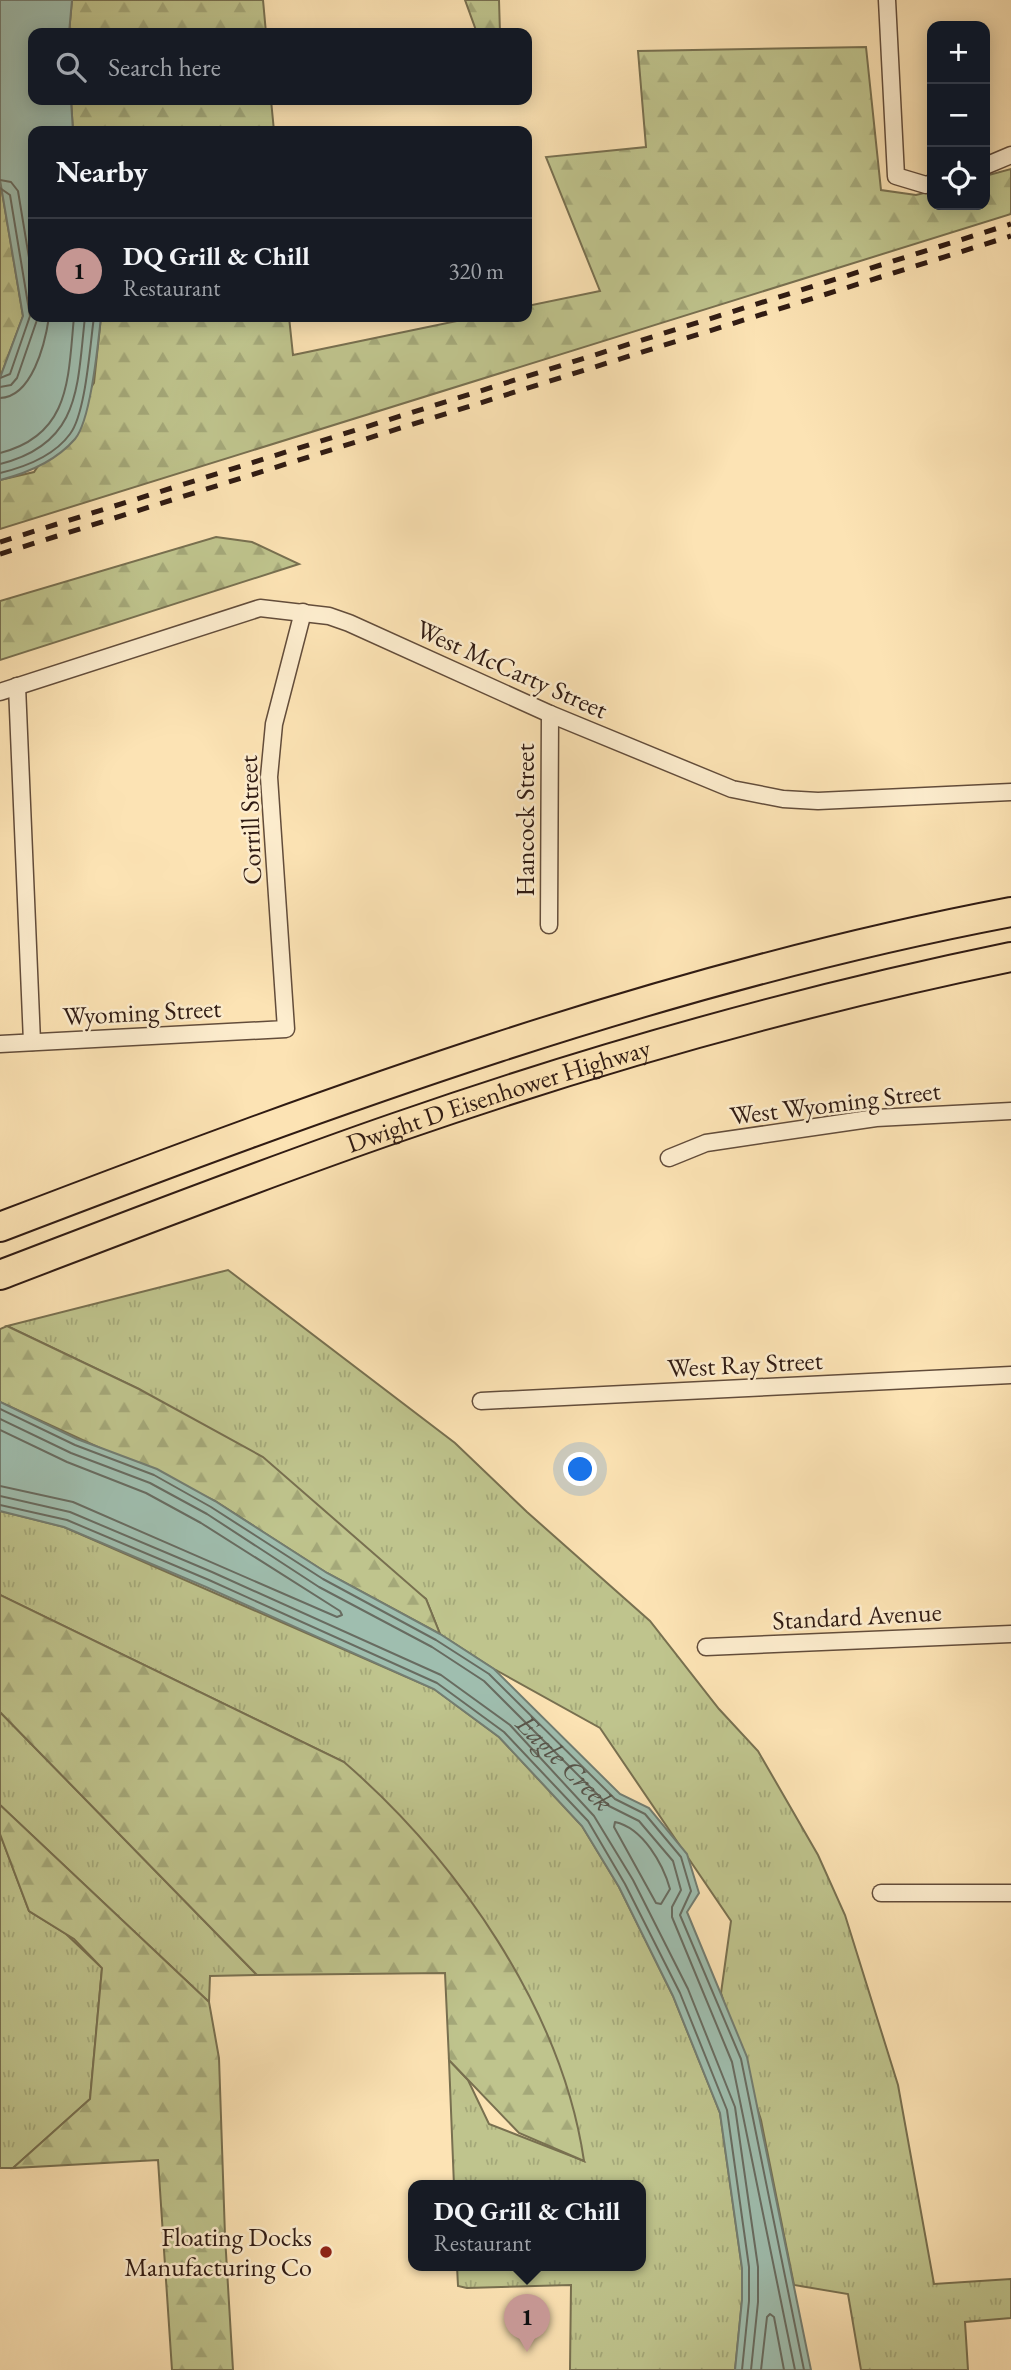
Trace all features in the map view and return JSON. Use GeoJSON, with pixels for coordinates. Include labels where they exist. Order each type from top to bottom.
{"type":"FeatureCollection","features":[{"type":"Feature","properties":{"kind":"highway","name":"Dwight D Eisenhower Highway"},"geometry":{"type":"LineString","coordinates":[[0,1227],[294,1118],[504,1045],[723,980],[906,934],[1011,912]]}},
{"type":"Feature","properties":{"kind":"highway","name":"Dwight D Eisenhower Highway"},"geometry":{"type":"LineString","coordinates":[[0,1275],[394,1128],[536,1081],[758,1017],[1011,957]]}},
{"type":"Feature","properties":{"kind":"street"},"geometry":{"type":"LineString","coordinates":[[887,0],[896,176],[927,185]]}},
{"type":"Feature","properties":{"kind":"street"},"geometry":{"type":"LineString","coordinates":[[990,164],[1011,155]]}},
{"type":"Feature","properties":{"kind":"street","name":"West McCarty Street"},"geometry":{"type":"LineString","coordinates":[[0,692],[260,608],[303,612],[349,623],[699,778],[758,795],[835,801],[1011,792]]}},
{"type":"Feature","properties":{"kind":"street","name":"Corrill Street"},"geometry":{"type":"LineString","coordinates":[[286,1029],[269,777],[274,724],[303,612]]}},
{"type":"Feature","properties":{"kind":"street"},"geometry":{"type":"LineString","coordinates":[[17,686],[32,1042]]}},
{"type":"Feature","properties":{"kind":"street","name":"Hancock Street"},"geometry":{"type":"LineString","coordinates":[[549,925],[550,714]]}},
{"type":"Feature","properties":{"kind":"street","name":"Wyoming Street"},"geometry":{"type":"LineString","coordinates":[[0,1044],[286,1029]]}},
{"type":"Feature","properties":{"kind":"street","name":"West Wyoming Street"},"geometry":{"type":"LineString","coordinates":[[669,1158],[706,1143],[876,1118],[1011,1111]]}},
{"type":"Feature","properties":{"kind":"street","name":"West Ray Street"},"geometry":{"type":"LineString","coordinates":[[481,1401],[1011,1375]]}},
{"type":"Feature","properties":{"kind":"street","name":"Standard Avenue"},"geometry":{"type":"LineString","coordinates":[[706,1647],[1011,1634]]}},
{"type":"Feature","properties":{"kind":"street"},"geometry":{"type":"LineString","coordinates":[[881,1893],[1011,1893]]}},
{"type":"Feature","properties":{"kind":"green space"},"geometry":{"type":"Polygon","coordinates":[[[72,0],[263,0],[266,28],[69,28],[72,0]]]}},
{"type":"Feature","properties":{"kind":"green space"},"geometry":{"type":"Polygon","coordinates":[[[465,0],[499,0],[500,28],[475,28],[465,0]]]}},
{"type":"Feature","properties":{"kind":"green space"},"geometry":{"type":"Polygon","coordinates":[[[866,47],[881,190],[916,195],[927,192],[927,210],[990,210],[990,175],[1011,169],[1011,214],[0,529],[0,480],[34,472],[94,383],[100,322],[290,322],[293,355],[452,322],[532,322],[532,305],[600,291],[546,157],[646,147],[638,51],[866,47]]]}},
{"type":"Feature","properties":{"kind":"green space"},"geometry":{"type":"Polygon","coordinates":[[[71,105],[271,105],[274,126],[73,126],[71,105]]]}},
{"type":"Feature","properties":{"kind":"green space"},"geometry":{"type":"Polygon","coordinates":[[[0,180],[23,316],[0,378],[0,180]]]}},
{"type":"Feature","properties":{"kind":"green space"},"geometry":{"type":"Polygon","coordinates":[[[216,537],[252,542],[299,564],[0,660],[0,601],[216,537]]]}},
{"type":"Feature","properties":{"kind":"green space"},"geometry":{"type":"Polygon","coordinates":[[[228,1270],[455,1443],[527,1512],[650,1621],[719,1709],[758,1751],[818,1855],[845,1915],[898,2085],[934,2284],[1011,2279],[1011,2318],[965,2322],[968,2370],[861,2370],[848,2294],[794,2285],[761,2120],[721,1993],[731,1921],[600,1728],[494,1669],[440,1634],[426,1599],[139,1389],[7,1326],[228,1270]]]}},
{"type":"Feature","properties":{"kind":"green space"},"geometry":{"type":"Polygon","coordinates":[[[7,1326],[139,1389],[263,1457],[426,1599],[440,1634],[327,1573],[215,1501],[0,1402],[0,1329],[7,1326]]]}},
{"type":"Feature","properties":{"kind":"green space"},"geometry":{"type":"Polygon","coordinates":[[[0,1511],[64,1527],[434,1689],[499,1737],[582,1826],[619,1887],[673,1996],[720,2113],[742,2268],[742,2300],[735,2370],[570,2370],[571,2285],[458,2286],[457,2271],[646,2271],[646,2180],[454,2180],[449,2060],[468,2080],[489,2124],[584,2161],[344,1762],[0,1595],[0,1511]]]}},
{"type":"Feature","properties":{"kind":"green space"},"geometry":{"type":"Polygon","coordinates":[[[0,1595],[344,1762],[386,1801],[464,1891],[528,1994],[553,2049],[572,2105],[584,2161],[519,2133],[449,2060],[445,1973],[257,1975],[0,1712],[0,1595]]]}},
{"type":"Feature","properties":{"kind":"green space"},"geometry":{"type":"Polygon","coordinates":[[[0,1712],[257,1975],[210,1976],[209,2002],[0,1805],[0,1712]]]}},
{"type":"Feature","properties":{"kind":"green space"},"geometry":{"type":"Polygon","coordinates":[[[0,1805],[209,2002],[219,2058],[233,2370],[172,2370],[158,2160],[13,2168],[90,2099],[102,1968],[74,1939],[29,1911],[0,1834],[0,1805]]]}},
{"type":"Feature","properties":{"kind":"green space"},"geometry":{"type":"Polygon","coordinates":[[[0,1834],[29,1911],[66,1934],[102,1968],[90,2099],[13,2168],[0,2168],[0,1834]]]}},
{"type":"Feature","properties":{"kind":"water"},"geometry":{"type":"Polygon","coordinates":[[[0,0],[72,0],[69,28],[28,28],[28,105],[71,105],[73,126],[28,126],[28,322],[100,322],[96,362],[85,416],[75,439],[59,454],[40,466],[0,480],[0,378],[23,316],[0,180],[0,0]]]}},
{"type":"Feature","properties":{"kind":"water","name":"Eagle Creek"},"geometry":{"type":"Polygon","coordinates":[[[0,1402],[77,1439],[157,1469],[215,1501],[327,1573],[440,1634],[494,1669],[620,1794],[649,1808],[687,1854],[699,1893],[687,1912],[747,2057],[811,2370],[735,2370],[742,2300],[742,2268],[720,2113],[673,1996],[619,1887],[582,1826],[499,1737],[434,1689],[64,1527],[0,1511],[0,1402]]]}},
{"type":"Feature","properties":{"kind":"railway"},"geometry":{"type":"LineString","coordinates":[[0,542],[1011,224]]}},
{"type":"Feature","properties":{"kind":"railway"},"geometry":{"type":"LineString","coordinates":[[0,554],[1011,236]]}},
{"type":"Feature","properties":{"kind":"place","name":"Floating Docks Manufacturing Co"},"geometry":{"type":"Point","coordinates":[326,2252]}},
{"type":"Feature","properties":{"kind":"place","name":"DQ Grill & Chill"},"geometry":{"type":"Point","coordinates":[527,2352]}}]}
